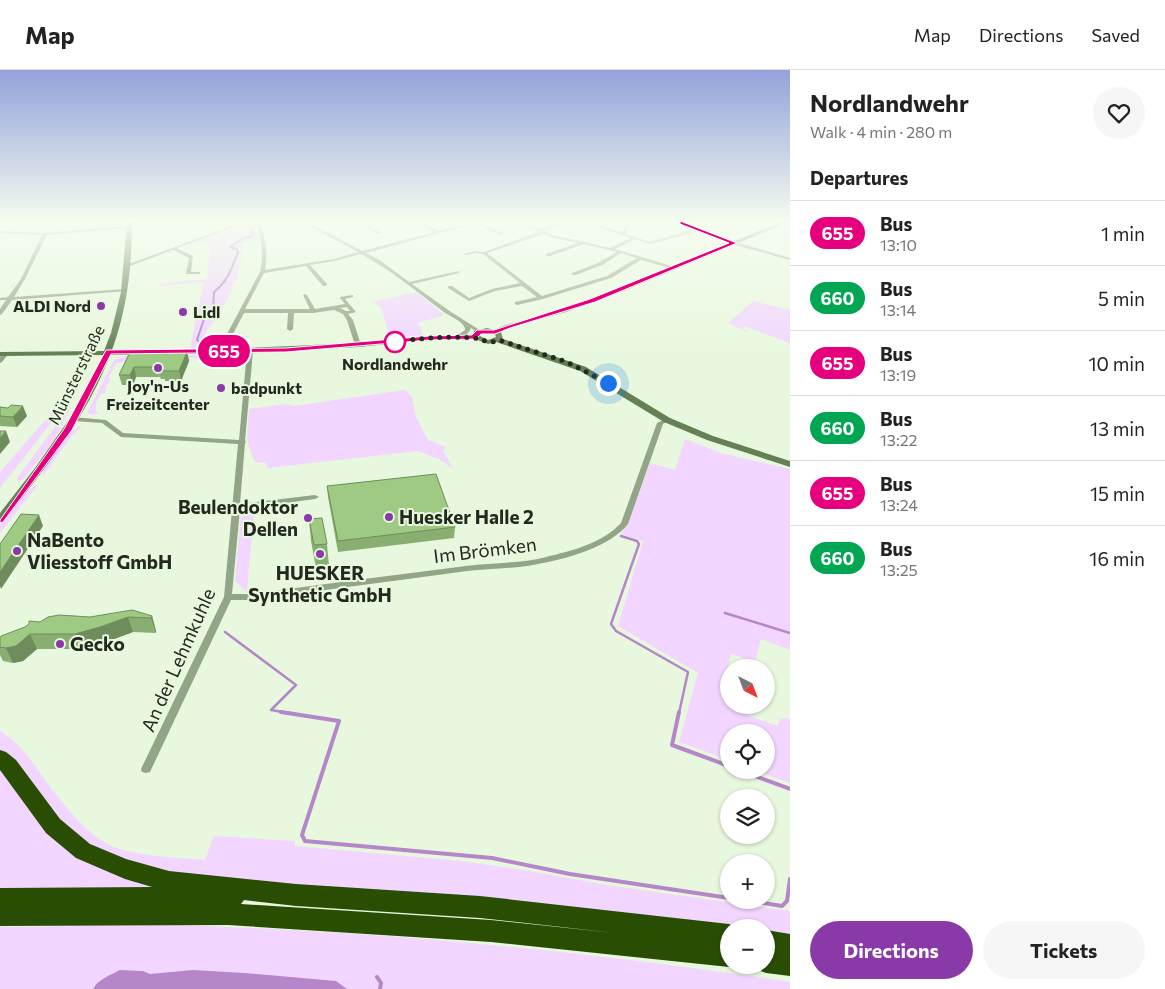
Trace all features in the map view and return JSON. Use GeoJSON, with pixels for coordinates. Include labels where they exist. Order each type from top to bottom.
{"type":"FeatureCollection","features":[{"type":"Feature","properties":{"kind":"highway"},"geometry":{"type":"LineString","coordinates":[[0,758],[9,766],[53,826],[83,850],[125,870],[169,881],[296,895],[480,907],[720,934]]}},
{"type":"Feature","properties":{"kind":"highway"},"geometry":{"type":"LineString","coordinates":[[0,899],[296,895]]}},
{"type":"Feature","properties":{"kind":"highway"},"geometry":{"type":"LineString","coordinates":[[0,915],[228,914],[491,931],[720,955]]}},
{"type":"Feature","properties":{"kind":"highway"},"geometry":{"type":"LineString","coordinates":[[775,942],[790,945]]}},
{"type":"Feature","properties":{"kind":"highway"},"geometry":{"type":"LineString","coordinates":[[775,963],[790,965]]}},
{"type":"Feature","properties":{"kind":"main road","name":"Münsterstraße"},"geometry":{"type":"LineString","coordinates":[[0,520],[49,458],[73,419],[108,351],[119,318],[128,266]]}},
{"type":"Feature","properties":{"kind":"main road"},"geometry":{"type":"LineString","coordinates":[[2,354],[108,351],[250,351],[358,345],[429,338],[457,338],[495,332],[508,326],[592,301],[678,266]]}},
{"type":"Feature","properties":{"kind":"main road"},"geometry":{"type":"LineString","coordinates":[[495,332],[500,335],[499,340]]}},
{"type":"Feature","properties":{"kind":"main road"},"geometry":{"type":"LineString","coordinates":[[478,334],[488,342],[499,340],[567,362],[598,377],[668,420],[717,441],[790,464]]}},
{"type":"Feature","properties":{"kind":"street"},"geometry":{"type":"LineString","coordinates":[[0,312],[30,266]]}},
{"type":"Feature","properties":{"kind":"street"},"geometry":{"type":"LineString","coordinates":[[189,266],[188,273],[198,273]]}},
{"type":"Feature","properties":{"kind":"street"},"geometry":{"type":"LineString","coordinates":[[221,351],[262,272],[263,266]]}},
{"type":"Feature","properties":{"kind":"street"},"geometry":{"type":"LineString","coordinates":[[262,272],[301,266]]}},
{"type":"Feature","properties":{"kind":"street"},"geometry":{"type":"LineString","coordinates":[[308,266],[325,285]]}},
{"type":"Feature","properties":{"kind":"street"},"geometry":{"type":"LineString","coordinates":[[384,266],[478,334]]}},
{"type":"Feature","properties":{"kind":"street"},"geometry":{"type":"LineString","coordinates":[[501,266],[541,298]]}},
{"type":"Feature","properties":{"kind":"street"},"geometry":{"type":"LineString","coordinates":[[574,274],[595,266]]}},
{"type":"Feature","properties":{"kind":"street"},"geometry":{"type":"LineString","coordinates":[[517,303],[541,298],[610,277],[628,266]]}},
{"type":"Feature","properties":{"kind":"street"},"geometry":{"type":"LineString","coordinates":[[666,266],[673,268]]}},
{"type":"Feature","properties":{"kind":"street"},"geometry":{"type":"LineString","coordinates":[[410,283],[457,272]]}},
{"type":"Feature","properties":{"kind":"street"},"geometry":{"type":"LineString","coordinates":[[450,287],[469,300],[494,290],[524,284]]}},
{"type":"Feature","properties":{"kind":"street"},"geometry":{"type":"LineString","coordinates":[[0,299],[125,290]]}},
{"type":"Feature","properties":{"kind":"street"},"geometry":{"type":"LineString","coordinates":[[304,295],[313,311]]}},
{"type":"Feature","properties":{"kind":"street"},"geometry":{"type":"LineString","coordinates":[[345,313],[353,312],[342,298],[351,296]]}},
{"type":"Feature","properties":{"kind":"street"},"geometry":{"type":"LineString","coordinates":[[242,312],[313,311],[348,305]]}},
{"type":"Feature","properties":{"kind":"street"},"geometry":{"type":"LineString","coordinates":[[335,308],[345,313],[350,320],[358,345]]}},
{"type":"Feature","properties":{"kind":"street"},"geometry":{"type":"LineString","coordinates":[[290,329],[291,312]]}},
{"type":"Feature","properties":{"kind":"street"},"geometry":{"type":"LineString","coordinates":[[457,338],[467,331],[468,328],[464,323]]}},
{"type":"Feature","properties":{"kind":"street","name":"An der Lehmkuhle"},"geometry":{"type":"LineString","coordinates":[[146,769],[228,597],[250,351]]}},
{"type":"Feature","properties":{"kind":"street"},"geometry":{"type":"LineString","coordinates":[[0,361],[2,354]]}},
{"type":"Feature","properties":{"kind":"street"},"geometry":{"type":"LineString","coordinates":[[73,419],[104,421],[121,435],[243,442]]}},
{"type":"Feature","properties":{"kind":"street","name":"Im Brömken"},"geometry":{"type":"LineString","coordinates":[[228,597],[252,597],[478,567],[521,564],[552,558],[610,537],[619,532],[624,524],[660,423],[668,420]]}},
{"type":"Feature","properties":{"kind":"street"},"geometry":{"type":"LineString","coordinates":[[237,507],[315,497]]}},
{"type":"Feature","properties":{"kind":"shaded area"},"geometry":{"type":"Polygon","coordinates":[[[209,266],[240,266],[230,294],[202,340],[220,343],[218,346],[190,348],[204,282],[159,286],[159,284],[207,279],[209,266]]]}},
{"type":"Feature","properties":{"kind":"shaded area"},"geometry":{"type":"Polygon","coordinates":[[[416,292],[445,315],[418,323],[423,335],[390,338],[381,307],[373,302],[416,292]]]}},
{"type":"Feature","properties":{"kind":"shaded area"},"geometry":{"type":"Polygon","coordinates":[[[753,301],[790,310],[790,343],[744,326],[743,329],[747,332],[728,323],[753,301]]]}},
{"type":"Feature","properties":{"kind":"shaded area"},"geometry":{"type":"Polygon","coordinates":[[[144,355],[215,355],[214,358],[133,358],[116,363],[108,379],[111,379],[105,393],[101,393],[96,404],[96,411],[99,413],[93,415],[87,413],[114,360],[122,357],[144,355]]]}},
{"type":"Feature","properties":{"kind":"shaded area"},"geometry":{"type":"Polygon","coordinates":[[[405,390],[412,397],[416,417],[428,440],[446,447],[443,450],[453,469],[439,459],[418,451],[267,468],[266,462],[255,463],[247,440],[249,409],[286,404],[293,406],[405,390]]]}},
{"type":"Feature","properties":{"kind":"shaded area"},"geometry":{"type":"Polygon","coordinates":[[[75,397],[63,408],[0,488],[0,472],[61,402],[75,397]]]}},
{"type":"Feature","properties":{"kind":"shaded area"},"geometry":{"type":"Polygon","coordinates":[[[68,409],[70,409],[55,439],[24,479],[18,482],[17,478],[68,409]]]}},
{"type":"Feature","properties":{"kind":"shaded area"},"geometry":{"type":"Polygon","coordinates":[[[83,425],[72,436],[43,476],[43,471],[62,442],[74,430],[83,425]]]}},
{"type":"Feature","properties":{"kind":"shaded area"},"geometry":{"type":"Polygon","coordinates":[[[685,439],[721,453],[790,469],[790,632],[725,613],[790,634],[790,650],[761,639],[756,659],[746,659],[731,654],[730,659],[720,659],[720,714],[749,714],[749,716],[772,724],[720,724],[720,757],[679,742],[698,673],[618,626],[643,541],[621,534],[627,525],[650,463],[675,470],[685,439]]]}},
{"type":"Feature","properties":{"kind":"shaded area"},"geometry":{"type":"Polygon","coordinates":[[[39,484],[0,533],[0,525],[28,490],[39,484]]]}},
{"type":"Feature","properties":{"kind":"shaded area"},"geometry":{"type":"Polygon","coordinates":[[[254,509],[247,592],[235,581],[241,514],[254,509]]]}},
{"type":"Feature","properties":{"kind":"shaded area"},"geometry":{"type":"Polygon","coordinates":[[[785,718],[790,719],[790,783],[775,778],[775,725],[778,726],[780,719],[785,718]]]}},
{"type":"Feature","properties":{"kind":"shaded area"},"geometry":{"type":"Polygon","coordinates":[[[0,731],[21,748],[48,784],[86,828],[95,836],[114,847],[134,853],[205,860],[214,836],[295,841],[295,846],[461,861],[720,901],[720,909],[775,909],[790,911],[790,935],[775,933],[775,919],[720,919],[720,926],[182,877],[118,860],[71,834],[0,751],[0,731]]]}},
{"type":"Feature","properties":{"kind":"shaded area"},"geometry":{"type":"Polygon","coordinates":[[[0,766],[37,818],[166,887],[0,891],[0,766]]]}},
{"type":"Feature","properties":{"kind":"shaded area"},"geometry":{"type":"Polygon","coordinates":[[[173,925],[405,937],[560,952],[713,971],[720,972],[720,974],[734,974],[790,982],[790,989],[0,989],[0,927],[173,925]]]}},
{"type":"Feature","properties":{"kind":"shaded area"},"geometry":{"type":"Polygon","coordinates":[[[120,970],[143,971],[150,974],[193,970],[244,973],[336,981],[347,989],[93,989],[101,980],[120,970]]]}},
{"type":"Feature","properties":{"kind":"building"},"geometry":{"type":"Polygon","coordinates":[[[130,352],[187,352],[179,371],[163,371],[164,369],[158,369],[159,367],[134,367],[130,375],[119,375],[130,352]]]}},
{"type":"Feature","properties":{"kind":"building"},"geometry":{"type":"Polygon","coordinates":[[[11,405],[23,406],[13,417],[0,416],[0,407],[8,408],[11,405]]]}},
{"type":"Feature","properties":{"kind":"building"},"geometry":{"type":"Polygon","coordinates":[[[0,431],[6,431],[0,438],[0,431]]]}},
{"type":"Feature","properties":{"kind":"building","name":"Huesker Halle 2"},"geometry":{"type":"Polygon","coordinates":[[[436,474],[455,527],[338,541],[327,486],[436,474]]]}},
{"type":"Feature","properties":{"kind":"building"},"geometry":{"type":"Polygon","coordinates":[[[21,514],[39,515],[0,572],[0,544],[21,514]]]}},
{"type":"Feature","properties":{"kind":"building"},"geometry":{"type":"Polygon","coordinates":[[[322,518],[327,544],[314,545],[309,519],[322,518]]]}},
{"type":"Feature","properties":{"kind":"building"},"geometry":{"type":"Polygon","coordinates":[[[132,610],[152,616],[151,618],[128,617],[75,634],[30,634],[16,646],[0,647],[1,636],[25,627],[29,624],[29,621],[40,622],[48,617],[59,615],[90,617],[132,610]]]}},
{"type":"Feature","properties":{"kind":"waterway"},"geometry":{"type":"LineString","coordinates":[[201,343],[197,340],[204,319],[213,309],[214,292],[226,279],[233,266]]}},
{"type":"Feature","properties":{"kind":"waterway"},"geometry":{"type":"LineString","coordinates":[[621,536],[637,541],[639,544],[611,624],[616,631],[688,672],[679,713]]}},
{"type":"Feature","properties":{"kind":"waterway"},"geometry":{"type":"LineString","coordinates":[[725,613],[790,633]]}},
{"type":"Feature","properties":{"kind":"waterway"},"geometry":{"type":"LineString","coordinates":[[225,632],[296,685],[271,710],[289,713]]}},
{"type":"Feature","properties":{"kind":"waterway"},"geometry":{"type":"LineString","coordinates":[[281,712],[339,721],[302,835],[305,841],[492,858],[570,874],[720,897]]}},
{"type":"Feature","properties":{"kind":"waterway"},"geometry":{"type":"LineString","coordinates":[[679,712],[672,745],[720,763]]}},
{"type":"Feature","properties":{"kind":"waterway"},"geometry":{"type":"LineString","coordinates":[[763,779],[790,789]]}},
{"type":"Feature","properties":{"kind":"waterway"},"geometry":{"type":"LineString","coordinates":[[775,905],[782,906],[787,901],[790,879]]}},
{"type":"Feature","properties":{"kind":"waterway"},"geometry":{"type":"LineString","coordinates":[[377,977],[381,983],[380,989]]}},
{"type":"Feature","properties":{"kind":"bus line","name":"655"},"geometry":{"type":"LineString","coordinates":[[0,520],[49,458],[68,430],[108,351],[286,350],[442,337],[476,337],[476,334],[480,332],[487,330],[495,332],[508,326],[564,311],[679,266]]}},
{"type":"Feature","properties":{"kind":"place","name":"ALDI Nord"},"geometry":{"type":"Point","coordinates":[101,306]}},
{"type":"Feature","properties":{"kind":"place","name":"Lidl"},"geometry":{"type":"Point","coordinates":[183,312]}},
{"type":"Feature","properties":{"kind":"place","name":"Nordlandwehr"},"geometry":{"type":"Point","coordinates":[395,342]}},
{"type":"Feature","properties":{"kind":"place","name":"Joy'n-Us Freizeitcenter"},"geometry":{"type":"Point","coordinates":[158,368]}},
{"type":"Feature","properties":{"kind":"place","name":"badpunkt"},"geometry":{"type":"Point","coordinates":[221,388]}},
{"type":"Feature","properties":{"kind":"place","name":"Huesker Halle 2"},"geometry":{"type":"Point","coordinates":[389,517]}},
{"type":"Feature","properties":{"kind":"place","name":"Beulendoktor Dellen"},"geometry":{"type":"Point","coordinates":[308,518]}},
{"type":"Feature","properties":{"kind":"place","name":"NaBento Vliesstoff GmbH"},"geometry":{"type":"Point","coordinates":[17,551]}},
{"type":"Feature","properties":{"kind":"place","name":"HUESKER Synthetic GmbH"},"geometry":{"type":"Point","coordinates":[320,554]}},
{"type":"Feature","properties":{"kind":"place","name":"Gecko"},"geometry":{"type":"Point","coordinates":[60,644]}},
{"type":"Feature","properties":{"kind":"route"},"geometry":{"type":"LineString","coordinates":[[395,342],[442,337],[476,337],[480,341],[488,342],[499,340],[567,362],[608,383]]}}]}
